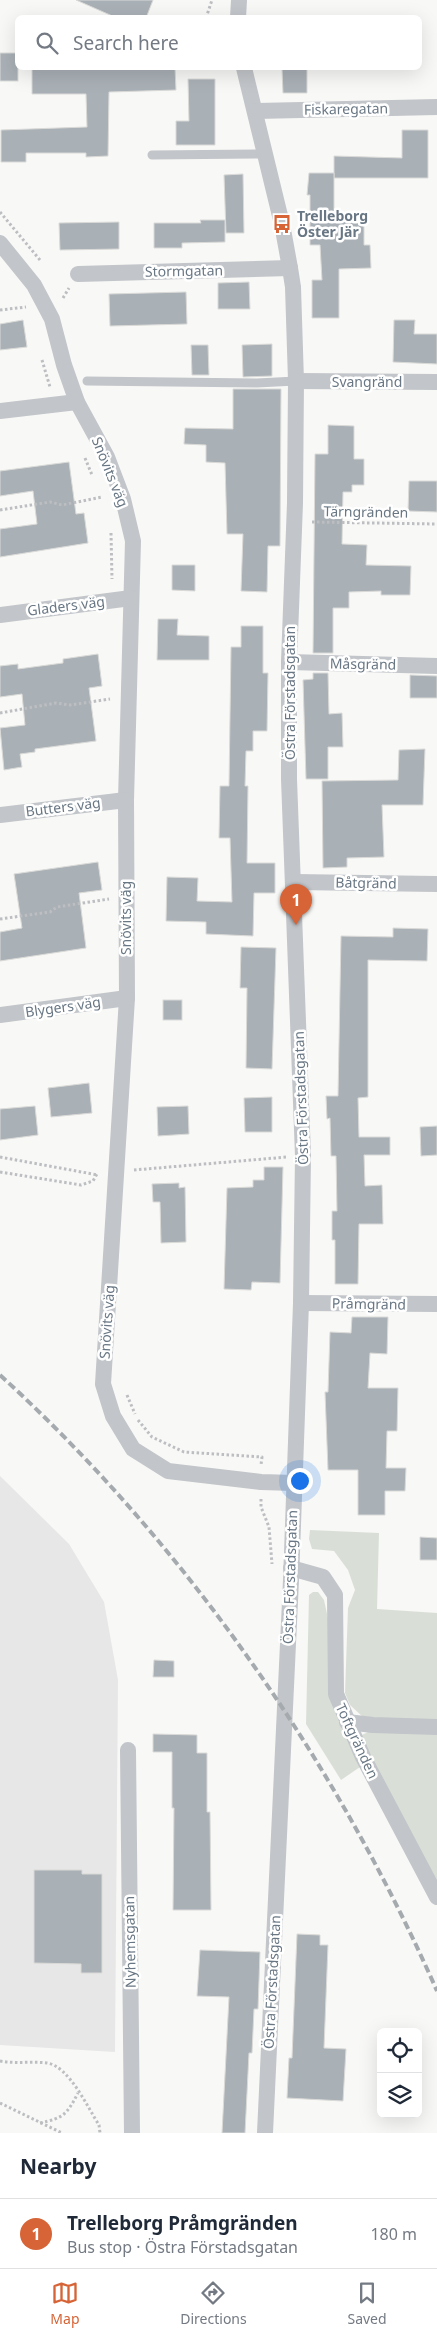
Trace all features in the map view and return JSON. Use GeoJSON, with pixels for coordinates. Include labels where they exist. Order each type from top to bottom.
{"type":"FeatureCollection","features":[{"type":"Feature","properties":{"kind":"street","name":"Östra Förstadsgatan"},"geometry":{"type":"LineString","coordinates":[[245,70],[256,111],[290,268],[296,381],[289,662],[289,779],[303,1156],[301,1303],[292,1568],[265,2133]]}},
{"type":"Feature","properties":{"kind":"street","name":"Fiskaregatan"},"geometry":{"type":"LineString","coordinates":[[256,111],[437,107]]}},
{"type":"Feature","properties":{"kind":"street","name":"Snövits väg"},"geometry":{"type":"LineString","coordinates":[[0,243],[34,285],[52,319],[64,365],[78,402],[107,457],[123,499],[133,541],[126,800],[127,998],[103,1384],[113,1416],[133,1449],[168,1470],[261,1482],[294,1483]]}},
{"type":"Feature","properties":{"kind":"street","name":"Stormgatan"},"geometry":{"type":"LineString","coordinates":[[78,274],[290,268]]}},
{"type":"Feature","properties":{"kind":"street","name":"Svangränd"},"geometry":{"type":"LineString","coordinates":[[296,381],[437,382]]}},
{"type":"Feature","properties":{"kind":"street"},"geometry":{"type":"LineString","coordinates":[[0,411],[78,402]]}},
{"type":"Feature","properties":{"kind":"street","name":"Gladers väg"},"geometry":{"type":"LineString","coordinates":[[0,615],[131,598]]}},
{"type":"Feature","properties":{"kind":"street","name":"Måsgränd"},"geometry":{"type":"LineString","coordinates":[[289,662],[437,666]]}},
{"type":"Feature","properties":{"kind":"street","name":"Butters väg"},"geometry":{"type":"LineString","coordinates":[[0,815],[126,800]]}},
{"type":"Feature","properties":{"kind":"street","name":"Båtgränd"},"geometry":{"type":"LineString","coordinates":[[294,882],[437,884]]}},
{"type":"Feature","properties":{"kind":"street","name":"Blygers väg"},"geometry":{"type":"LineString","coordinates":[[0,1015],[127,998]]}},
{"type":"Feature","properties":{"kind":"street","name":"Pråmgränd"},"geometry":{"type":"LineString","coordinates":[[301,1303],[437,1304]]}},
{"type":"Feature","properties":{"kind":"street","name":"Toftgränden"},"geometry":{"type":"LineString","coordinates":[[292,1568],[323,1577],[334,1595],[336,1694],[346,1722],[363,1757],[437,1897]]}},
{"type":"Feature","properties":{"kind":"street"},"geometry":{"type":"LineString","coordinates":[[346,1722],[373,1725],[437,1727]]}},
{"type":"Feature","properties":{"kind":"street","name":"Nyhemsgatan"},"geometry":{"type":"LineString","coordinates":[[128,1750],[132,2133]]}},
{"type":"Feature","properties":{"kind":"lane"},"geometry":{"type":"LineString","coordinates":[[152,155],[265,154]]}},
{"type":"Feature","properties":{"kind":"lane"},"geometry":{"type":"LineString","coordinates":[[87,381],[257,383],[296,381]]}},
{"type":"Feature","properties":{"kind":"path"},"geometry":{"type":"LineString","coordinates":[[207,15],[212,0]]}},
{"type":"Feature","properties":{"kind":"path"},"geometry":{"type":"LineString","coordinates":[[0,212],[45,268]]}},
{"type":"Feature","properties":{"kind":"path"},"geometry":{"type":"LineString","coordinates":[[58,290],[66,307]]}},
{"type":"Feature","properties":{"kind":"path"},"geometry":{"type":"LineString","coordinates":[[22,299],[30,313]]}},
{"type":"Feature","properties":{"kind":"path"},"geometry":{"type":"LineString","coordinates":[[0,310],[26,307]]}},
{"type":"Feature","properties":{"kind":"path"},"geometry":{"type":"LineString","coordinates":[[41,357],[46,380],[58,404]]}},
{"type":"Feature","properties":{"kind":"path"},"geometry":{"type":"LineString","coordinates":[[83,454],[94,480]]}},
{"type":"Feature","properties":{"kind":"path"},"geometry":{"type":"LineString","coordinates":[[98,488],[105,505]]}},
{"type":"Feature","properties":{"kind":"path"},"geometry":{"type":"LineString","coordinates":[[0,510],[50,502],[62,505],[102,497]]}},
{"type":"Feature","properties":{"kind":"path","name":"Tärngränden"},"geometry":{"type":"LineString","coordinates":[[294,521],[437,524]]}},
{"type":"Feature","properties":{"kind":"path"},"geometry":{"type":"LineString","coordinates":[[111,530],[112,600]]}},
{"type":"Feature","properties":{"kind":"path"},"geometry":{"type":"LineString","coordinates":[[110,708],[111,689]]}},
{"type":"Feature","properties":{"kind":"path"},"geometry":{"type":"LineString","coordinates":[[0,713],[56,703],[70,705],[110,699]]}},
{"type":"Feature","properties":{"kind":"path"},"geometry":{"type":"LineString","coordinates":[[109,889],[109,908]]}},
{"type":"Feature","properties":{"kind":"path"},"geometry":{"type":"LineString","coordinates":[[0,919],[50,912],[57,907],[109,899]]}},
{"type":"Feature","properties":{"kind":"path"},"geometry":{"type":"LineString","coordinates":[[133,1170],[303,1156]]}},
{"type":"Feature","properties":{"kind":"path"},"geometry":{"type":"LineString","coordinates":[[0,1157],[96,1175]]}},
{"type":"Feature","properties":{"kind":"path"},"geometry":{"type":"LineString","coordinates":[[132,1179],[134,1160]]}},
{"type":"Feature","properties":{"kind":"path"},"geometry":{"type":"LineString","coordinates":[[0,1172],[81,1185],[93,1181],[99,1169]]}},
{"type":"Feature","properties":{"kind":"path"},"geometry":{"type":"LineString","coordinates":[[126,1390],[135,1416],[152,1438],[184,1452],[262,1457],[261,1507],[269,1527],[272,1572]]}},
{"type":"Feature","properties":{"kind":"path"},"geometry":{"type":"LineString","coordinates":[[0,2061],[16,2064],[48,2063],[59,2067],[71,2080],[99,2125],[100,2133]]}},
{"type":"Feature","properties":{"kind":"path"},"geometry":{"type":"LineString","coordinates":[[39,2123],[56,2120],[68,2112],[78,2093]]}},
{"type":"Feature","properties":{"kind":"path"},"geometry":{"type":"LineString","coordinates":[[0,2102],[62,2133]]}},
{"type":"Feature","properties":{"kind":"shaded area"},"geometry":{"type":"Polygon","coordinates":[[[0,1476],[69,1544],[104,1602],[118,1680],[115,2052],[0,2045],[0,1476]]]}},
{"type":"Feature","properties":{"kind":"shaded area"},"geometry":{"type":"Polygon","coordinates":[[[310,1530],[379,1533],[377,1609],[437,1613],[437,1722],[363,1717],[350,1705],[345,1693],[348,1608],[355,1590],[348,1570],[334,1551],[312,1549],[309,1539],[310,1530]]]}},
{"type":"Feature","properties":{"kind":"shaded area"},"geometry":{"type":"Polygon","coordinates":[[[313,1592],[318,1592],[324,1600],[360,1767],[341,1780],[306,1724],[309,1595],[313,1592]]]}},
{"type":"Feature","properties":{"kind":"shaded area"},"geometry":{"type":"Polygon","coordinates":[[[370,1731],[437,1733],[437,1889],[370,1761],[362,1735],[370,1731]]]}},
{"type":"Feature","properties":{"kind":"building"},"geometry":{"type":"Polygon","coordinates":[[[76,0],[153,0],[147,15],[110,15],[76,0]]]}},
{"type":"Feature","properties":{"kind":"building"},"geometry":{"type":"Polygon","coordinates":[[[0,53],[15,53],[15,70],[18,70],[18,81],[0,81],[0,53]]]}},
{"type":"Feature","properties":{"kind":"building"},"geometry":{"type":"Polygon","coordinates":[[[32,70],[175,70],[176,90],[109,92],[108,156],[86,157],[86,153],[26,153],[26,162],[1,162],[1,130],[87,127],[86,94],[32,94],[32,70]]]}},
{"type":"Feature","properties":{"kind":"building"},"geometry":{"type":"Polygon","coordinates":[[[282,70],[307,70],[307,93],[283,93],[282,70]]]}},
{"type":"Feature","properties":{"kind":"building"},"geometry":{"type":"Polygon","coordinates":[[[188,79],[215,79],[215,145],[176,145],[176,121],[189,121],[188,79]]]}},
{"type":"Feature","properties":{"kind":"building"},"geometry":{"type":"Polygon","coordinates":[[[402,130],[428,130],[428,178],[334,178],[334,156],[402,158],[402,130]]]}},
{"type":"Feature","properties":{"kind":"building"},"geometry":{"type":"Polygon","coordinates":[[[309,173],[334,173],[334,219],[364,219],[364,245],[370,245],[371,268],[339,269],[339,318],[312,318],[312,280],[322,280],[320,245],[310,245],[310,195],[307,195],[309,173]]]}},
{"type":"Feature","properties":{"kind":"building"},"geometry":{"type":"Polygon","coordinates":[[[243,174],[244,233],[226,233],[224,175],[243,174]]]}},
{"type":"Feature","properties":{"kind":"building"},"geometry":{"type":"Polygon","coordinates":[[[200,220],[225,220],[225,242],[182,243],[182,248],[154,248],[154,223],[201,223],[200,220]]]}},
{"type":"Feature","properties":{"kind":"building"},"geometry":{"type":"Polygon","coordinates":[[[119,222],[119,249],[60,250],[59,223],[119,222]]]}},
{"type":"Feature","properties":{"kind":"building"},"geometry":{"type":"Polygon","coordinates":[[[249,282],[250,309],[218,309],[218,283],[249,282]]]}},
{"type":"Feature","properties":{"kind":"building"},"geometry":{"type":"Polygon","coordinates":[[[186,292],[187,324],[110,326],[109,294],[186,292]]]}},
{"type":"Feature","properties":{"kind":"building"},"geometry":{"type":"Polygon","coordinates":[[[23,320],[27,347],[0,350],[0,324],[23,320]]]}},
{"type":"Feature","properties":{"kind":"building"},"geometry":{"type":"Polygon","coordinates":[[[394,320],[415,320],[414,334],[437,334],[437,364],[393,362],[394,320]]]}},
{"type":"Feature","properties":{"kind":"building"},"geometry":{"type":"Polygon","coordinates":[[[272,344],[272,376],[243,377],[242,345],[272,344]]]}},
{"type":"Feature","properties":{"kind":"building"},"geometry":{"type":"Polygon","coordinates":[[[191,345],[208,345],[209,375],[192,375],[191,345]]]}},
{"type":"Feature","properties":{"kind":"building"},"geometry":{"type":"Polygon","coordinates":[[[233,389],[281,389],[280,546],[268,546],[267,592],[241,591],[243,534],[227,534],[225,463],[206,462],[206,445],[184,444],[185,428],[233,429],[233,389]]]}},
{"type":"Feature","properties":{"kind":"building"},"geometry":{"type":"Polygon","coordinates":[[[328,425],[354,426],[354,459],[364,459],[364,485],[352,485],[352,492],[343,492],[342,544],[367,545],[366,565],[411,566],[410,595],[381,595],[381,591],[349,592],[349,608],[333,608],[333,653],[313,653],[315,454],[328,454],[328,425]]]}},
{"type":"Feature","properties":{"kind":"building"},"geometry":{"type":"Polygon","coordinates":[[[69,462],[76,514],[84,513],[88,543],[0,557],[0,529],[37,524],[33,491],[0,496],[0,471],[69,462]]]}},
{"type":"Feature","properties":{"kind":"building"},"geometry":{"type":"Polygon","coordinates":[[[409,481],[437,481],[437,512],[408,511],[409,481]]]}},
{"type":"Feature","properties":{"kind":"building"},"geometry":{"type":"Polygon","coordinates":[[[172,565],[195,565],[195,591],[172,590],[172,565]]]}},
{"type":"Feature","properties":{"kind":"building"},"geometry":{"type":"Polygon","coordinates":[[[158,619],[178,619],[177,635],[209,636],[209,660],[157,660],[158,619]]]}},
{"type":"Feature","properties":{"kind":"building"},"geometry":{"type":"Polygon","coordinates":[[[241,626],[263,626],[263,673],[268,673],[267,731],[253,731],[253,751],[246,751],[245,786],[248,786],[247,863],[275,863],[275,893],[254,893],[253,936],[206,934],[206,922],[166,921],[167,877],[198,878],[197,901],[232,902],[230,838],[219,838],[220,786],[229,786],[231,647],[241,647],[241,626]]]}},
{"type":"Feature","properties":{"kind":"building"},"geometry":{"type":"Polygon","coordinates":[[[98,654],[102,686],[89,688],[96,741],[35,749],[35,752],[20,754],[22,767],[4,770],[0,728],[25,725],[22,694],[0,697],[0,666],[18,664],[18,669],[63,663],[63,659],[98,654]]]}},
{"type":"Feature","properties":{"kind":"building"},"geometry":{"type":"Polygon","coordinates":[[[313,673],[328,673],[329,714],[342,713],[343,747],[328,747],[328,779],[306,779],[303,680],[313,679],[313,673]]]}},
{"type":"Feature","properties":{"kind":"building"},"geometry":{"type":"Polygon","coordinates":[[[410,675],[437,676],[437,698],[410,698],[410,675]]]}},
{"type":"Feature","properties":{"kind":"building"},"geometry":{"type":"Polygon","coordinates":[[[425,749],[423,805],[382,805],[384,857],[347,858],[347,867],[323,868],[322,781],[398,780],[399,750],[425,749]]]}},
{"type":"Feature","properties":{"kind":"building"},"geometry":{"type":"Polygon","coordinates":[[[98,862],[102,890],[79,893],[86,948],[0,961],[0,932],[22,928],[14,874],[98,862]]]}},
{"type":"Feature","properties":{"kind":"building"},"geometry":{"type":"Polygon","coordinates":[[[393,928],[428,929],[427,961],[368,960],[368,1097],[358,1098],[359,1137],[390,1137],[390,1155],[364,1155],[365,1186],[382,1185],[383,1224],[359,1224],[358,1284],[335,1284],[335,1240],[332,1240],[332,1211],[337,1211],[336,1156],[331,1156],[330,1118],[327,1119],[326,1096],[338,1096],[341,936],[393,937],[393,928]]]}},
{"type":"Feature","properties":{"kind":"building"},"geometry":{"type":"Polygon","coordinates":[[[241,947],[276,948],[272,1069],[246,1068],[247,988],[240,988],[241,947]]]}},
{"type":"Feature","properties":{"kind":"building"},"geometry":{"type":"Polygon","coordinates":[[[163,1000],[182,1000],[182,1020],[163,1020],[163,1000]]]}},
{"type":"Feature","properties":{"kind":"building"},"geometry":{"type":"Polygon","coordinates":[[[89,1083],[92,1113],[51,1117],[48,1088],[89,1083]]]}},
{"type":"Feature","properties":{"kind":"building"},"geometry":{"type":"Polygon","coordinates":[[[272,1097],[272,1132],[245,1132],[244,1098],[272,1097]]]}},
{"type":"Feature","properties":{"kind":"building"},"geometry":{"type":"Polygon","coordinates":[[[35,1106],[38,1135],[0,1140],[0,1109],[35,1106]]]}},
{"type":"Feature","properties":{"kind":"building"},"geometry":{"type":"Polygon","coordinates":[[[188,1106],[189,1134],[158,1136],[157,1107],[188,1106]]]}},
{"type":"Feature","properties":{"kind":"building"},"geometry":{"type":"Polygon","coordinates":[[[437,1126],[437,1155],[421,1156],[420,1127],[437,1126]]]}},
{"type":"Feature","properties":{"kind":"building"},"geometry":{"type":"Polygon","coordinates":[[[264,1167],[283,1167],[280,1283],[252,1282],[251,1290],[224,1289],[227,1188],[253,1187],[253,1180],[264,1180],[264,1167]]]}},
{"type":"Feature","properties":{"kind":"building"},"geometry":{"type":"Polygon","coordinates":[[[179,1183],[179,1188],[185,1187],[186,1242],[161,1243],[160,1202],[153,1202],[152,1184],[179,1183]]]}},
{"type":"Feature","properties":{"kind":"building"},"geometry":{"type":"Polygon","coordinates":[[[352,1317],[388,1317],[387,1354],[370,1353],[368,1388],[398,1388],[397,1431],[387,1431],[386,1468],[406,1468],[405,1491],[385,1491],[385,1515],[358,1515],[358,1470],[328,1470],[325,1392],[328,1392],[330,1332],[351,1333],[352,1317]]]}},
{"type":"Feature","properties":{"kind":"building"},"geometry":{"type":"Polygon","coordinates":[[[420,1537],[437,1538],[437,1560],[420,1560],[420,1537]]]}},
{"type":"Feature","properties":{"kind":"building"},"geometry":{"type":"Polygon","coordinates":[[[154,1660],[174,1661],[174,1677],[153,1677],[154,1660]]]}},
{"type":"Feature","properties":{"kind":"building"},"geometry":{"type":"Polygon","coordinates":[[[153,1734],[197,1735],[197,1753],[207,1753],[207,1812],[210,1812],[211,1910],[173,1910],[174,1808],[172,1808],[172,1752],[153,1752],[153,1734]]]}},
{"type":"Feature","properties":{"kind":"building"},"geometry":{"type":"Polygon","coordinates":[[[34,1870],[82,1870],[82,1874],[102,1874],[102,1973],[81,1973],[81,1964],[34,1963],[34,1870]]]}},
{"type":"Feature","properties":{"kind":"building"},"geometry":{"type":"Polygon","coordinates":[[[297,1934],[320,1935],[320,1945],[328,1945],[324,2048],[346,2049],[343,2101],[287,2098],[289,2058],[292,2058],[297,1934]]]}},
{"type":"Feature","properties":{"kind":"building"},"geometry":{"type":"Polygon","coordinates":[[[200,1950],[260,1952],[258,2009],[254,2009],[252,2053],[249,2053],[245,2133],[222,2133],[229,1997],[197,1996],[200,1950]]]}},
{"type":"Feature","properties":{"kind":"railway"},"geometry":{"type":"LineString","coordinates":[[0,1375],[68,1441],[133,1511],[193,1584],[250,1661],[303,1740],[352,1822],[397,1906],[437,1991]]}},
{"type":"Feature","properties":{"kind":"place","name":"Trelleborg Öster Jär"},"geometry":{"type":"Point","coordinates":[282,224]}},
{"type":"Feature","properties":{"kind":"place","name":"Trelleborg Pråmgränden"},"geometry":{"type":"Point","coordinates":[296,925]}}]}
